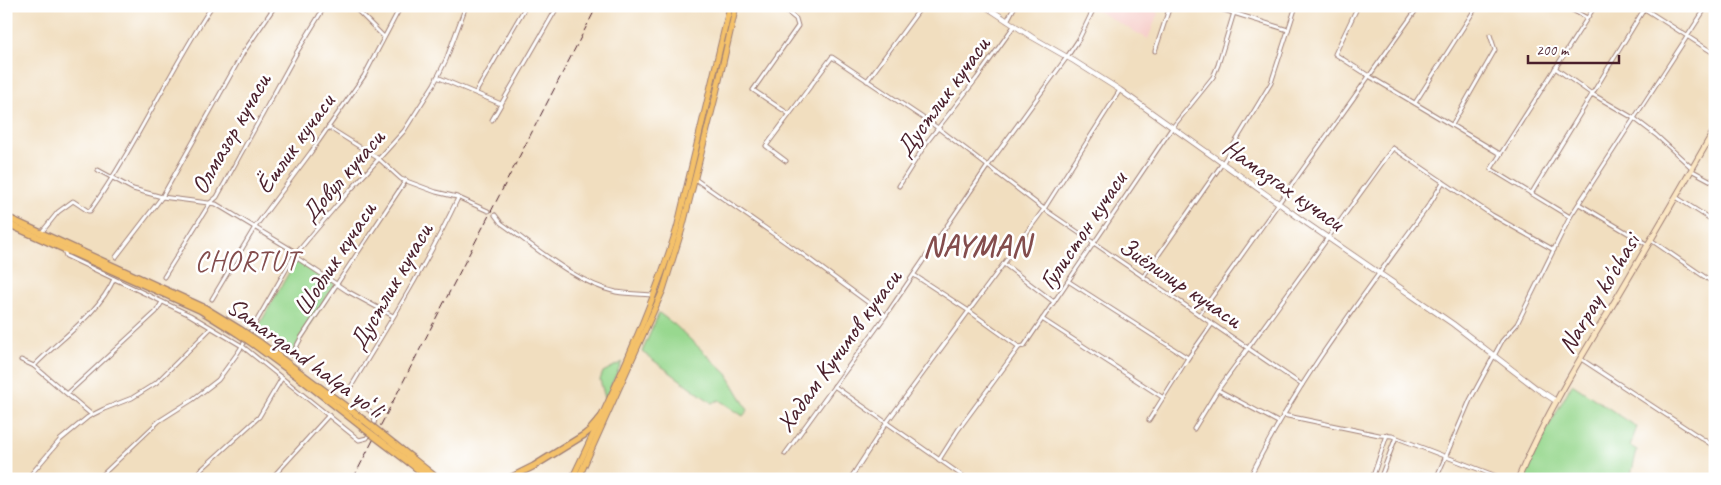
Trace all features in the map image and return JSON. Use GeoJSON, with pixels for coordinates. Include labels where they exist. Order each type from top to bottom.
{"type":"FeatureCollection","features":[{"type":"Feature","properties":{"kind":"highway","name":"Samarqand halqa yoʻli"},"geometry":{"type":"LineString","coordinates":[[7,222],[40,233],[205,308],[257,344],[438,479]]}},
{"type":"Feature","properties":{"kind":"highway","name":"Samarqand halqa yoʻli"},"geometry":{"type":"LineString","coordinates":[[7,222],[200,310],[239,332]]}},
{"type":"Feature","properties":{"kind":"highway"},"geometry":{"type":"LineString","coordinates":[[508,479],[534,466],[584,435],[602,416]]}},
{"type":"Feature","properties":{"kind":"highway","name":"Samarqand halqa yoʻli"},"geometry":{"type":"LineString","coordinates":[[412,461],[430,479]]}},
{"type":"Feature","properties":{"kind":"main road"},"geometry":{"type":"LineString","coordinates":[[572,479],[655,296],[677,228],[704,128],[732,8]]}},
{"type":"Feature","properties":{"kind":"main road"},"geometry":{"type":"LineString","coordinates":[[578,479],[663,290],[695,179],[704,128]]}},
{"type":"Feature","properties":{"kind":"main road","name":"Narpay ko'chasi"},"geometry":{"type":"LineString","coordinates":[[1518,479],[1530,450],[1556,401],[1715,129]]}},
{"type":"Feature","properties":{"kind":"street"},"geometry":{"type":"LineString","coordinates":[[40,233],[58,212],[74,201],[90,211],[113,178],[172,71],[212,6]]}},
{"type":"Feature","properties":{"kind":"street"},"geometry":{"type":"LineString","coordinates":[[116,257],[162,198],[243,53],[275,6]]}},
{"type":"Feature","properties":{"kind":"street","name":"Олмазор кучаси"},"geometry":{"type":"LineString","coordinates":[[164,277],[210,203],[216,197],[297,52],[325,6]]}},
{"type":"Feature","properties":{"kind":"street"},"geometry":{"type":"LineString","coordinates":[[353,6],[384,37]]}},
{"type":"Feature","properties":{"kind":"street","name":"Ёшлик кучаси"},"geometry":{"type":"LineString","coordinates":[[212,299],[255,227],[364,76],[401,6]]}},
{"type":"Feature","properties":{"kind":"street","name":"Довул кучаси"},"geometry":{"type":"LineString","coordinates":[[98,479],[159,422],[218,380],[242,346],[294,256],[404,131],[446,60],[466,6]]}},
{"type":"Feature","properties":{"kind":"street"},"geometry":{"type":"LineString","coordinates":[[476,92],[526,6]]}},
{"type":"Feature","properties":{"kind":"street"},"geometry":{"type":"LineString","coordinates":[[492,120],[558,6]]}},
{"type":"Feature","properties":{"kind":"street"},"geometry":{"type":"LineString","coordinates":[[780,6],[796,19],[798,26],[753,90],[789,114],[766,146],[786,161]]}},
{"type":"Feature","properties":{"kind":"street"},"geometry":{"type":"LineString","coordinates":[[867,81],[922,6]]}},
{"type":"Feature","properties":{"kind":"street","name":"Намазгах кучаси"},"geometry":{"type":"LineString","coordinates":[[985,6],[1007,22],[1120,90],[1328,239],[1452,324],[1556,401]]}},
{"type":"Feature","properties":{"kind":"street"},"geometry":{"type":"LineString","coordinates":[[1007,22],[1015,6]]}},
{"type":"Feature","properties":{"kind":"street","name":"Хадам Кучимов кучаси"},"geometry":{"type":"LineString","coordinates":[[785,454],[886,315],[987,167],[1080,39],[1095,6]]}},
{"type":"Feature","properties":{"kind":"street"},"geometry":{"type":"LineString","coordinates":[[1155,51],[1170,6]]}},
{"type":"Feature","properties":{"kind":"street"},"geometry":{"type":"LineString","coordinates":[[1211,6],[1288,30]]}},
{"type":"Feature","properties":{"kind":"street","name":"Гулистон кучаси"},"geometry":{"type":"LineString","coordinates":[[939,460],[958,430],[1019,347],[1024,346],[1172,128],[1212,77],[1236,6]]}},
{"type":"Feature","properties":{"kind":"street"},"geometry":{"type":"LineString","coordinates":[[1143,276],[1222,164],[1271,83],[1296,6]]}},
{"type":"Feature","properties":{"kind":"street"},"geometry":{"type":"LineString","coordinates":[[1358,6],[1335,54],[1500,154]]}},
{"type":"Feature","properties":{"kind":"street"},"geometry":{"type":"LineString","coordinates":[[1199,315],[1419,6]]}},
{"type":"Feature","properties":{"kind":"street"},"geometry":{"type":"LineString","coordinates":[[1415,103],[1476,6]]}},
{"type":"Feature","properties":{"kind":"street"},"geometry":{"type":"LineString","coordinates":[[1565,6],[1587,18]]}},
{"type":"Feature","properties":{"kind":"street"},"geometry":{"type":"LineString","coordinates":[[1570,217],[1490,169],[1595,6]]}},
{"type":"Feature","properties":{"kind":"street"},"geometry":{"type":"LineString","coordinates":[[1640,6],[1715,54]]}},
{"type":"Feature","properties":{"kind":"street"},"geometry":{"type":"LineString","coordinates":[[1436,479],[1470,400],[1506,335],[1517,324],[1570,217],[1707,6]]}},
{"type":"Feature","properties":{"kind":"street"},"geometry":{"type":"LineString","coordinates":[[1531,194],[1645,8]]}},
{"type":"Feature","properties":{"kind":"street","name":"Дустлик кучаси"},"geometry":{"type":"LineString","coordinates":[[899,186],[938,128],[1014,26]]}},
{"type":"Feature","properties":{"kind":"street"},"geometry":{"type":"LineString","coordinates":[[1452,125],[1495,50],[1490,35]]}},
{"type":"Feature","properties":{"kind":"street","name":"Зиёлилир кучаси"},"geometry":{"type":"LineString","coordinates":[[789,114],[832,57],[938,128],[1044,209],[1248,350],[1302,385]]}},
{"type":"Feature","properties":{"kind":"street"},"geometry":{"type":"LineString","coordinates":[[1555,68],[1592,94],[1635,119],[1656,135],[1692,169],[1715,183]]}},
{"type":"Feature","properties":{"kind":"street"},"geometry":{"type":"LineString","coordinates":[[437,77],[501,104]]}},
{"type":"Feature","properties":{"kind":"street","name":"Гулистон кучаси"},"geometry":{"type":"LineString","coordinates":[[850,479],[887,422],[1044,209],[1120,90]]}},
{"type":"Feature","properties":{"kind":"street"},"geometry":{"type":"LineString","coordinates":[[328,127],[379,159],[394,173],[406,180],[436,192],[458,198],[488,211]]}},
{"type":"Feature","properties":{"kind":"street"},"geometry":{"type":"LineString","coordinates":[[1708,142],[1715,144]]}},
{"type":"Feature","properties":{"kind":"street"},"geometry":{"type":"LineString","coordinates":[[1194,429],[1218,390],[1394,148],[1492,215],[1554,250]]}},
{"type":"Feature","properties":{"kind":"street"},"geometry":{"type":"LineString","coordinates":[[98,170],[133,189],[162,198],[216,204],[297,253]]}},
{"type":"Feature","properties":{"kind":"street"},"geometry":{"type":"LineString","coordinates":[[695,179],[886,315]]}},
{"type":"Feature","properties":{"kind":"street","name":"Шодлик кучаси"},"geometry":{"type":"LineString","coordinates":[[292,355],[406,180]]}},
{"type":"Feature","properties":{"kind":"street"},"geometry":{"type":"LineString","coordinates":[[1249,479],[1278,422],[1302,385],[1431,202],[1442,182]]}},
{"type":"Feature","properties":{"kind":"street"},"geometry":{"type":"LineString","coordinates":[[1675,197],[1715,222]]}},
{"type":"Feature","properties":{"kind":"street","name":"Дустлик кучаси"},"geometry":{"type":"LineString","coordinates":[[349,390],[447,222],[458,198]]}},
{"type":"Feature","properties":{"kind":"street"},"geometry":{"type":"LineString","coordinates":[[1579,204],[1650,242],[1715,284]]}},
{"type":"Feature","properties":{"kind":"street"},"geometry":{"type":"LineString","coordinates":[[495,215],[508,228],[584,280],[615,292],[655,296]]}},
{"type":"Feature","properties":{"kind":"street"},"geometry":{"type":"LineString","coordinates":[[64,249],[66,256],[190,315],[242,346],[359,440],[364,439],[374,424],[375,418],[372,411],[360,404]]}},
{"type":"Feature","properties":{"kind":"street"},"geometry":{"type":"LineString","coordinates":[[294,256],[347,291],[393,316]]}},
{"type":"Feature","properties":{"kind":"street"},"geometry":{"type":"LineString","coordinates":[[1004,264],[1054,302]]}},
{"type":"Feature","properties":{"kind":"street"},"geometry":{"type":"LineString","coordinates":[[914,275],[1019,347]]}},
{"type":"Feature","properties":{"kind":"street"},"geometry":{"type":"LineString","coordinates":[[34,366],[91,312],[111,286],[114,279]]}},
{"type":"Feature","properties":{"kind":"street"},"geometry":{"type":"LineString","coordinates":[[1068,281],[1188,358]]}},
{"type":"Feature","properties":{"kind":"street"},"geometry":{"type":"LineString","coordinates":[[68,393],[156,312],[162,302]]}},
{"type":"Feature","properties":{"kind":"street"},"geometry":{"type":"LineString","coordinates":[[1042,319],[1162,397]]}},
{"type":"Feature","properties":{"kind":"street"},"geometry":{"type":"LineString","coordinates":[[1150,420],[1162,397],[1212,324]]}},
{"type":"Feature","properties":{"kind":"street"},"geometry":{"type":"LineString","coordinates":[[28,479],[60,440],[92,415],[104,408],[132,398],[156,383],[211,328]]}},
{"type":"Feature","properties":{"kind":"street"},"geometry":{"type":"LineString","coordinates":[[1581,358],[1715,447]]}},
{"type":"Feature","properties":{"kind":"street"},"geometry":{"type":"LineString","coordinates":[[21,360],[34,366],[92,415]]}},
{"type":"Feature","properties":{"kind":"street"},"geometry":{"type":"LineString","coordinates":[[192,479],[259,417],[282,378]]}},
{"type":"Feature","properties":{"kind":"street"},"geometry":{"type":"LineString","coordinates":[[834,386],[967,479]]}},
{"type":"Feature","properties":{"kind":"street"},"geometry":{"type":"LineString","coordinates":[[1218,390],[1278,422]]}},
{"type":"Feature","properties":{"kind":"street"},"geometry":{"type":"LineString","coordinates":[[272,479],[329,415]]}},
{"type":"Feature","properties":{"kind":"street"},"geometry":{"type":"LineString","coordinates":[[1283,416],[1396,437],[1504,479]]}},
{"type":"Feature","properties":{"kind":"street"},"geometry":{"type":"LineString","coordinates":[[1372,479],[1387,435]]}},
{"type":"Feature","properties":{"kind":"street"},"geometry":{"type":"LineString","coordinates":[[1380,479],[1396,437]]}},
{"type":"Feature","properties":{"kind":"shaded area"},"geometry":{"type":"Polygon","coordinates":[[[1095,6],[1145,6],[1158,13],[1148,39],[1094,9],[1095,6]]]}},
{"type":"Feature","properties":{"kind":"green space"},"geometry":{"type":"Polygon","coordinates":[[[296,260],[335,284],[291,354],[257,329],[296,260]]]}},
{"type":"Feature","properties":{"kind":"green space"},"geometry":{"type":"Polygon","coordinates":[[[659,313],[675,325],[727,374],[748,410],[743,416],[719,400],[712,403],[642,352],[659,313]]]}},
{"type":"Feature","properties":{"kind":"green space"},"geometry":{"type":"Polygon","coordinates":[[[622,362],[605,398],[600,380],[603,372],[622,362]]]}},
{"type":"Feature","properties":{"kind":"green space"},"geometry":{"type":"Polygon","coordinates":[[[1572,384],[1637,427],[1630,446],[1637,450],[1630,479],[1524,479],[1535,451],[1572,384]]]}},
{"type":"Feature","properties":{"kind":"railway"},"geometry":{"type":"LineString","coordinates":[[353,479],[597,6]]}},
{"type":"Feature","properties":{"kind":"district","name":"NAYMAN"},"geometry":{"type":"Point","coordinates":[977,246]}},
{"type":"Feature","properties":{"kind":"district","name":"CHORTUT"},"geometry":{"type":"Point","coordinates":[247,260]}}]}
